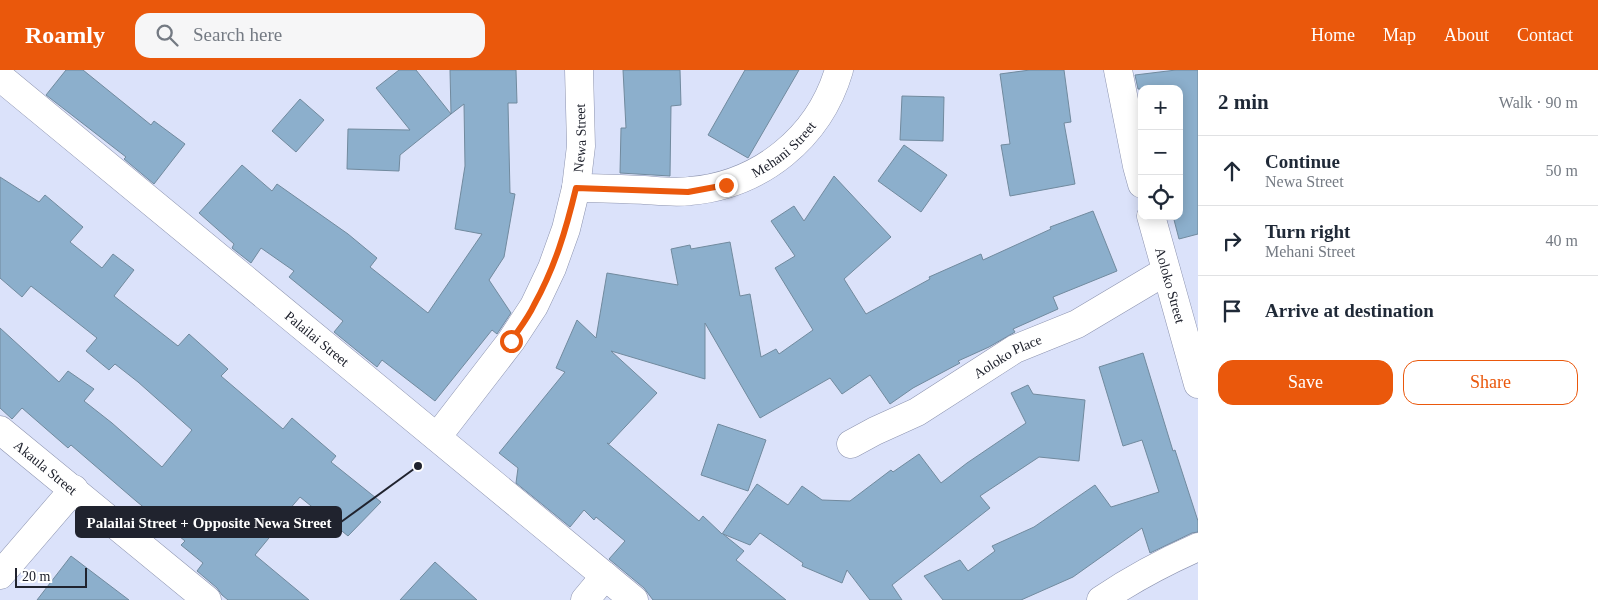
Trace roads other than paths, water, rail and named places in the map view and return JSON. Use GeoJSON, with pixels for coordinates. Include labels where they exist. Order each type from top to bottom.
{"type":"FeatureCollection","features":[{"type":"Feature","properties":{"kind":"street","name":"Newa Street"},"geometry":{"type":"LineString","coordinates":[[437,437],[511,341],[534,306],[552,268],[566,229],[576,188],[581,146],[579,70]]}},
{"type":"Feature","properties":{"kind":"street","name":"Mehani Street"},"geometry":{"type":"LineString","coordinates":[[576,188],[688,192],[726,185],[745,178],[762,170],[778,159],[806,133],[827,101],[839,70]]}},
{"type":"Feature","properties":{"kind":"street"},"geometry":{"type":"LineString","coordinates":[[1118,70],[1140,175]]}},
{"type":"Feature","properties":{"kind":"street","name":"Palailai Street"},"geometry":{"type":"LineString","coordinates":[[0,77],[634,600]]}},
{"type":"Feature","properties":{"kind":"street","name":"Aoloko Street"},"geometry":{"type":"LineString","coordinates":[[1152,220],[1198,384]]}},
{"type":"Feature","properties":{"kind":"street","name":"Aoloko Place"},"geometry":{"type":"LineString","coordinates":[[851,444],[875,430],[917,412],[1015,349],[1077,324],[1166,271]]}},
{"type":"Feature","properties":{"kind":"street","name":"Akaula Street"},"geometry":{"type":"LineString","coordinates":[[0,430],[207,600]]}},
{"type":"Feature","properties":{"kind":"street"},"geometry":{"type":"LineString","coordinates":[[0,575],[74,489]]}},
{"type":"Feature","properties":{"kind":"street"},"geometry":{"type":"LineString","coordinates":[[1101,600],[1164,562],[1198,547]]}},
{"type":"Feature","properties":{"kind":"street"},"geometry":{"type":"LineString","coordinates":[[585,600],[605,576]]}},
{"type":"Feature","properties":{"kind":"place","name":"Palailai Street + Opposite Newa Street"},"geometry":{"type":"Point","coordinates":[418,466]}}]}
